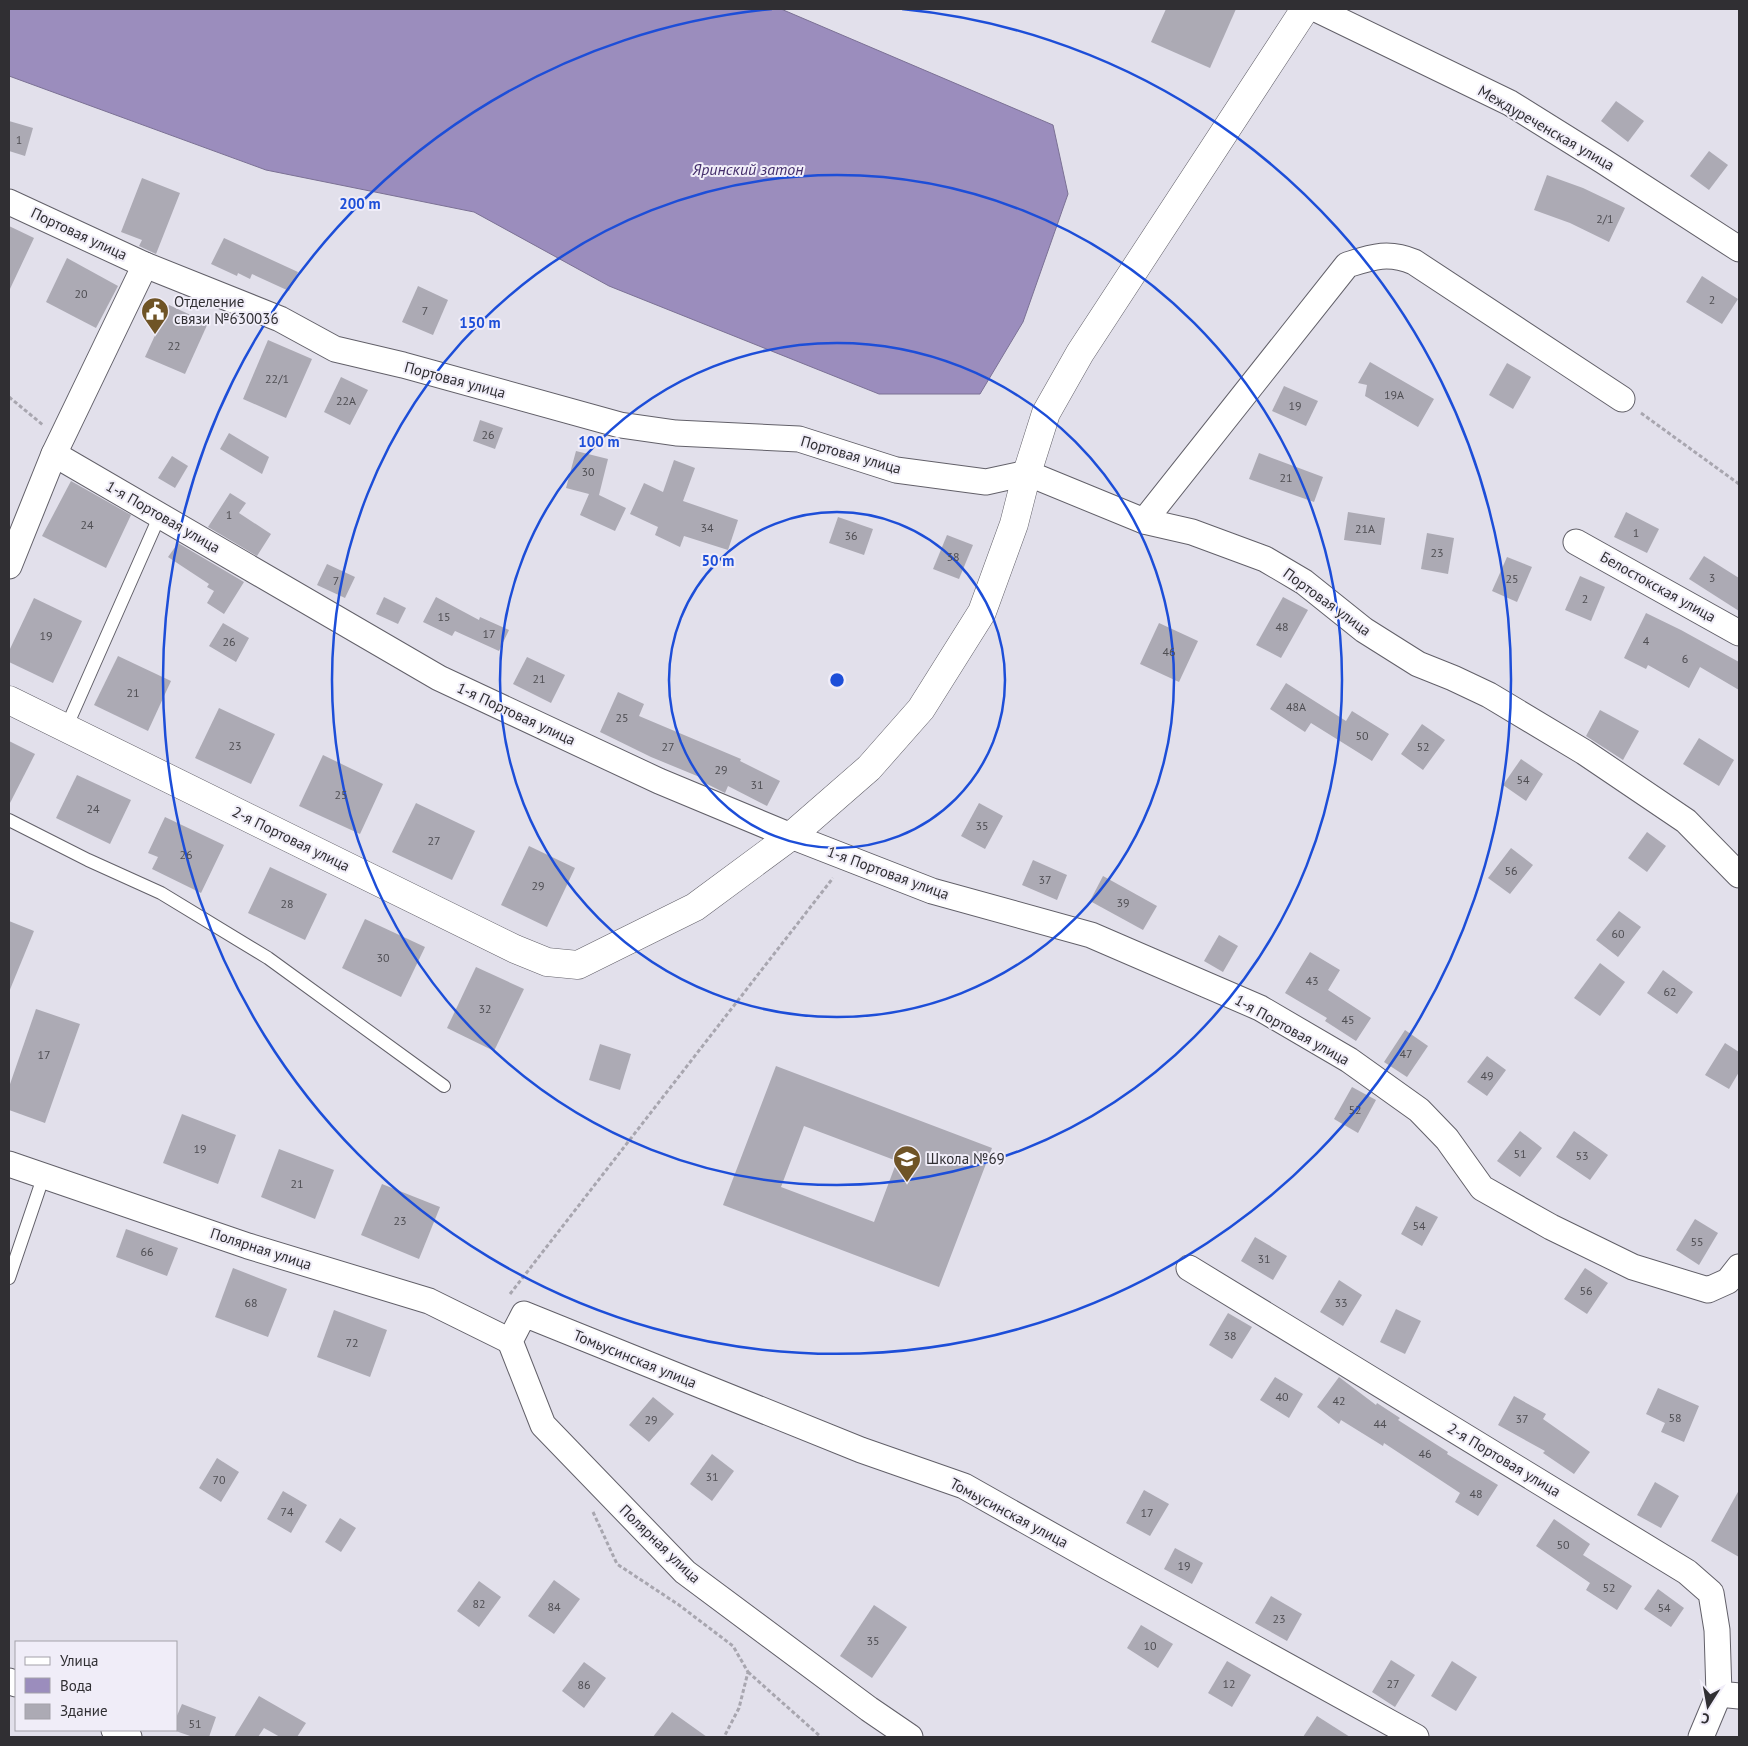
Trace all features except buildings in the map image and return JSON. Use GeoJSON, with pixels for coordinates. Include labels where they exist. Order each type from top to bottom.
{"type":"FeatureCollection","features":[{"type":"Feature","properties":{"kind":"street"},"geometry":{"type":"LineString","coordinates":[[791,836],[869,768],[921,709],[982,612],[1014,524],[1027,473],[1046,413],[1080,353],[1304,9]]}},
{"type":"Feature","properties":{"kind":"street","name":"Междуреченская улица"},"geometry":{"type":"LineString","coordinates":[[1316,9],[1510,103],[1739,250]]}},
{"type":"Feature","properties":{"kind":"street","name":"Портовая улица"},"geometry":{"type":"LineString","coordinates":[[9,202],[145,264],[280,319],[334,349],[620,425],[676,433],[799,439],[896,470],[986,482],[1027,473],[1144,521],[1192,532],[1265,559],[1304,582],[1364,630],[1418,664],[1489,695],[1584,752],[1686,821],[1739,875]]}},
{"type":"Feature","properties":{"kind":"street"},"geometry":{"type":"LineString","coordinates":[[1144,521],[1347,266],[1374,256],[1400,256],[1414,262],[1622,399]]}},
{"type":"Feature","properties":{"kind":"street"},"geometry":{"type":"LineString","coordinates":[[9,566],[57,449],[145,264]]}},
{"type":"Feature","properties":{"kind":"street","name":"1-я Портовая улица"},"geometry":{"type":"LineString","coordinates":[[57,449],[160,515],[439,678],[659,780],[791,836],[932,892],[1091,935],[1260,1008],[1349,1060],[1419,1110],[1447,1139],[1482,1188],[1551,1227],[1633,1267],[1708,1290],[1728,1281],[1739,1267]]}},
{"type":"Feature","properties":{"kind":"street","name":"Белостокская улица"},"geometry":{"type":"LineString","coordinates":[[1576,542],[1739,633]]}},
{"type":"Feature","properties":{"kind":"street","name":"2-я Портовая улица"},"geometry":{"type":"LineString","coordinates":[[9,700],[515,949],[547,962],[578,965],[695,907],[791,836]]}},
{"type":"Feature","properties":{"kind":"street","name":"Полярная улица"},"geometry":{"type":"LineString","coordinates":[[9,1164],[248,1246],[429,1301],[510,1341],[543,1425],[685,1572],[869,1709],[910,1737]]}},
{"type":"Feature","properties":{"kind":"street","name":"2-я Портовая улица"},"geometry":{"type":"LineString","coordinates":[[1189,1268],[1687,1572],[1711,1593],[1729,1695]]}},
{"type":"Feature","properties":{"kind":"street"},"geometry":{"type":"LineString","coordinates":[[510,1341],[516,1305]]}},
{"type":"Feature","properties":{"kind":"street","name":"Томьусинская улица"},"geometry":{"type":"LineString","coordinates":[[516,1305],[861,1450],[964,1486],[1416,1737]]}},
{"type":"Feature","properties":{"kind":"street"},"geometry":{"type":"LineString","coordinates":[[1701,1737],[1729,1695]]}},
{"type":"Feature","properties":{"kind":"street"},"geometry":{"type":"LineString","coordinates":[[116,1731],[129,1737]]}},
{"type":"Feature","properties":{"kind":"lane"},"geometry":{"type":"LineString","coordinates":[[66,728],[160,515]]}},
{"type":"Feature","properties":{"kind":"lane"},"geometry":{"type":"LineString","coordinates":[[9,820],[88,860],[161,893],[268,958],[444,1086]]}},
{"type":"Feature","properties":{"kind":"lane"},"geometry":{"type":"LineString","coordinates":[[9,1278],[44,1175]]}},
{"type":"Feature","properties":{"kind":"path"},"geometry":{"type":"LineString","coordinates":[[9,397],[39,420],[57,449]]}},
{"type":"Feature","properties":{"kind":"path"},"geometry":{"type":"LineString","coordinates":[[1622,399],[1739,484]]}},
{"type":"Feature","properties":{"kind":"path"},"geometry":{"type":"LineString","coordinates":[[516,1305],[848,858]]}},
{"type":"Feature","properties":{"kind":"path"},"geometry":{"type":"LineString","coordinates":[[592,1511],[617,1564],[679,1605],[733,1646],[748,1672],[821,1737]]}},
{"type":"Feature","properties":{"kind":"path"},"geometry":{"type":"LineString","coordinates":[[724,1737],[740,1708],[748,1672]]}},
{"type":"Feature","properties":{"kind":"water","name":"Яринский затон"},"geometry":{"type":"Polygon","coordinates":[[[9,9],[781,9],[1053,125],[1068,194],[1023,322],[980,394],[879,394],[609,286],[474,212],[266,170],[9,76],[9,9]]]}},
{"type":"Feature","properties":{"kind":"place","name":"Отделение связи №630036"},"geometry":{"type":"Point","coordinates":[155,335]}},
{"type":"Feature","properties":{"kind":"place","name":"Школа №69"},"geometry":{"type":"Point","coordinates":[907,1183]}}]}
